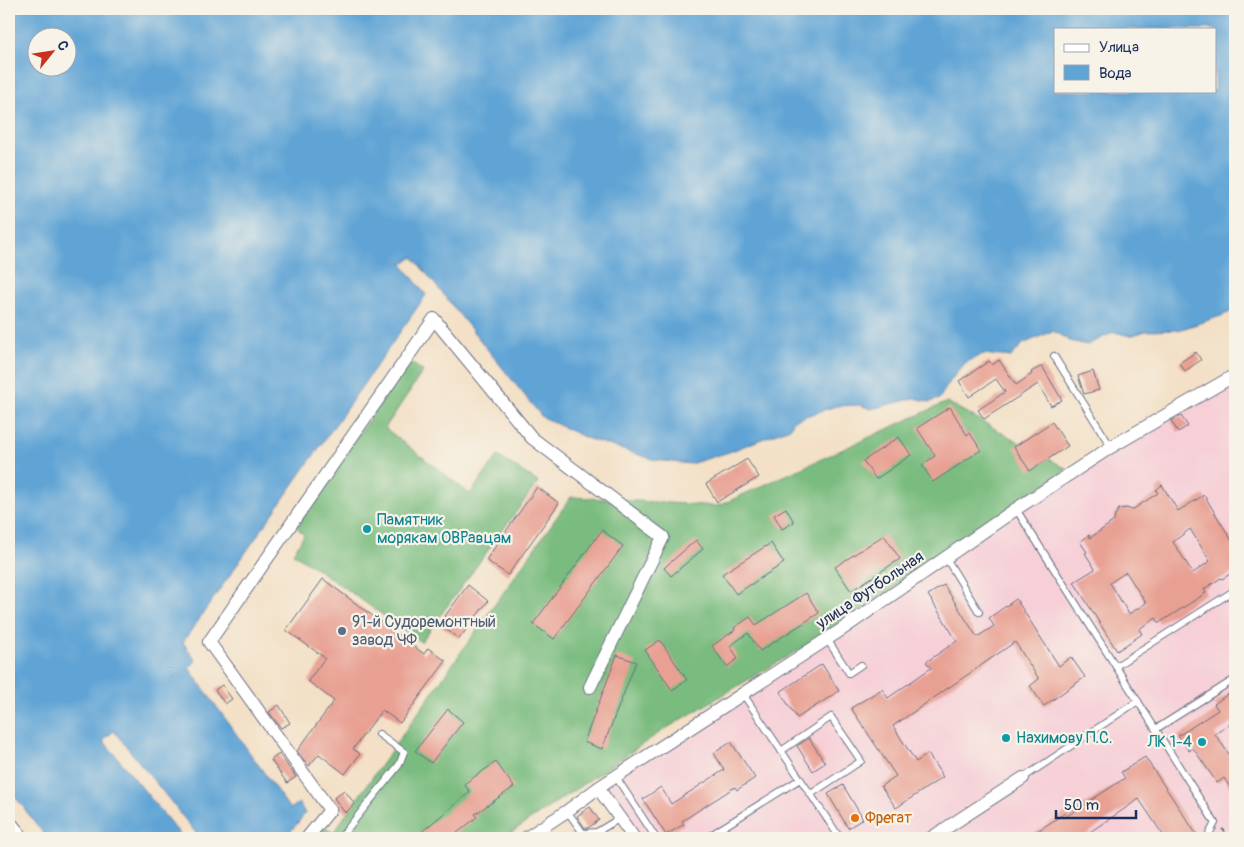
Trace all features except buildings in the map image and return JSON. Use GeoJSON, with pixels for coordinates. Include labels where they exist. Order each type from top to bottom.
{"type":"FeatureCollection","features":[{"type":"Feature","properties":{"kind":"street"},"geometry":{"type":"LineString","coordinates":[[307,838],[330,810],[208,642],[434,319],[532,438],[664,537],[590,687]]}},
{"type":"Feature","properties":{"kind":"street","name":"улица Футбольная"},"geometry":{"type":"LineString","coordinates":[[526,838],[598,788],[827,639],[1016,509],[1110,448],[1235,375]]}},
{"type":"Feature","properties":{"kind":"street"},"geometry":{"type":"LineString","coordinates":[[931,838],[1023,778]]}},
{"type":"Feature","properties":{"kind":"street"},"geometry":{"type":"LineString","coordinates":[[598,788],[634,838]]}},
{"type":"Feature","properties":{"kind":"street"},"geometry":{"type":"LineString","coordinates":[[9,821],[23,838]]}},
{"type":"Feature","properties":{"kind":"lane"},"geometry":{"type":"LineString","coordinates":[[1054,356],[1110,448]]}},
{"type":"Feature","properties":{"kind":"lane"},"geometry":{"type":"LineString","coordinates":[[1016,509],[1214,823],[1207,838]]}},
{"type":"Feature","properties":{"kind":"lane"},"geometry":{"type":"LineString","coordinates":[[946,558],[979,612]]}},
{"type":"Feature","properties":{"kind":"lane"},"geometry":{"type":"LineString","coordinates":[[1116,666],[1235,590]]}},
{"type":"Feature","properties":{"kind":"lane"},"geometry":{"type":"LineString","coordinates":[[827,639],[849,673],[861,666]]}},
{"type":"Feature","properties":{"kind":"lane"},"geometry":{"type":"LineString","coordinates":[[1156,729],[1235,680]]}},
{"type":"Feature","properties":{"kind":"lane"},"geometry":{"type":"LineString","coordinates":[[743,694],[840,838]]}},
{"type":"Feature","properties":{"kind":"lane"},"geometry":{"type":"LineString","coordinates":[[1023,778],[1138,701]]}},
{"type":"Feature","properties":{"kind":"lane"},"geometry":{"type":"LineString","coordinates":[[781,751],[831,717],[861,761],[811,794]]}},
{"type":"Feature","properties":{"kind":"lane"},"geometry":{"type":"LineString","coordinates":[[340,838],[399,765],[404,752],[378,734]]}},
{"type":"Feature","properties":{"kind":"lane"},"geometry":{"type":"LineString","coordinates":[[616,777],[656,838]]}},
{"type":"Feature","properties":{"kind":"lane"},"geometry":{"type":"LineString","coordinates":[[706,838],[800,778]]}},
{"type":"Feature","properties":{"kind":"lane"},"geometry":{"type":"LineString","coordinates":[[567,811],[583,832],[597,832],[620,818]]}},
{"type":"Feature","properties":{"kind":"path"},"geometry":{"type":"LineString","coordinates":[[1214,823],[1234,838]]}},
{"type":"Feature","properties":{"kind":"shaded area"},"geometry":{"type":"Polygon","coordinates":[[[1235,375],[1235,838],[641,838],[605,783],[1016,509],[1235,375]]]}},
{"type":"Feature","properties":{"kind":"green space"},"geometry":{"type":"Polygon","coordinates":[[[410,362],[423,371],[385,428],[470,494],[498,456],[538,482],[421,642],[293,553],[304,535],[294,524],[410,362]]]}},
{"type":"Feature","properties":{"kind":"green space"},"geometry":{"type":"Polygon","coordinates":[[[947,402],[1067,469],[837,627],[662,731],[503,838],[301,838],[317,819],[333,833],[571,497],[718,506],[947,402]]]}},
{"type":"Feature","properties":{"kind":"water"},"geometry":{"type":"Polygon","coordinates":[[[9,9],[1235,9],[1235,310],[1179,330],[1146,331],[1130,336],[1114,332],[1087,345],[1070,341],[1053,331],[1023,344],[1011,357],[983,354],[965,363],[939,399],[930,402],[915,398],[871,409],[860,405],[836,406],[794,420],[790,428],[729,452],[690,464],[655,460],[586,438],[542,417],[413,257],[402,264],[426,295],[183,642],[196,661],[189,668],[290,809],[299,803],[305,813],[284,838],[200,838],[114,731],[103,740],[183,838],[47,838],[9,789],[9,9]]]}},
{"type":"Feature","properties":{"kind":"place","name":"Памятник морякам ОВРавцам"},"geometry":{"type":"Point","coordinates":[367,529]}},
{"type":"Feature","properties":{"kind":"place","name":"91-й Судоремонтный завод ЧФ"},"geometry":{"type":"Point","coordinates":[342,631]}},
{"type":"Feature","properties":{"kind":"place","name":"Нахимову П.С."},"geometry":{"type":"Point","coordinates":[1006,738]}},
{"type":"Feature","properties":{"kind":"place","name":"ЛК 1-4"},"geometry":{"type":"Point","coordinates":[1202,742]}},
{"type":"Feature","properties":{"kind":"place","name":"Фрегат"},"geometry":{"type":"Point","coordinates":[855,818]}}]}
